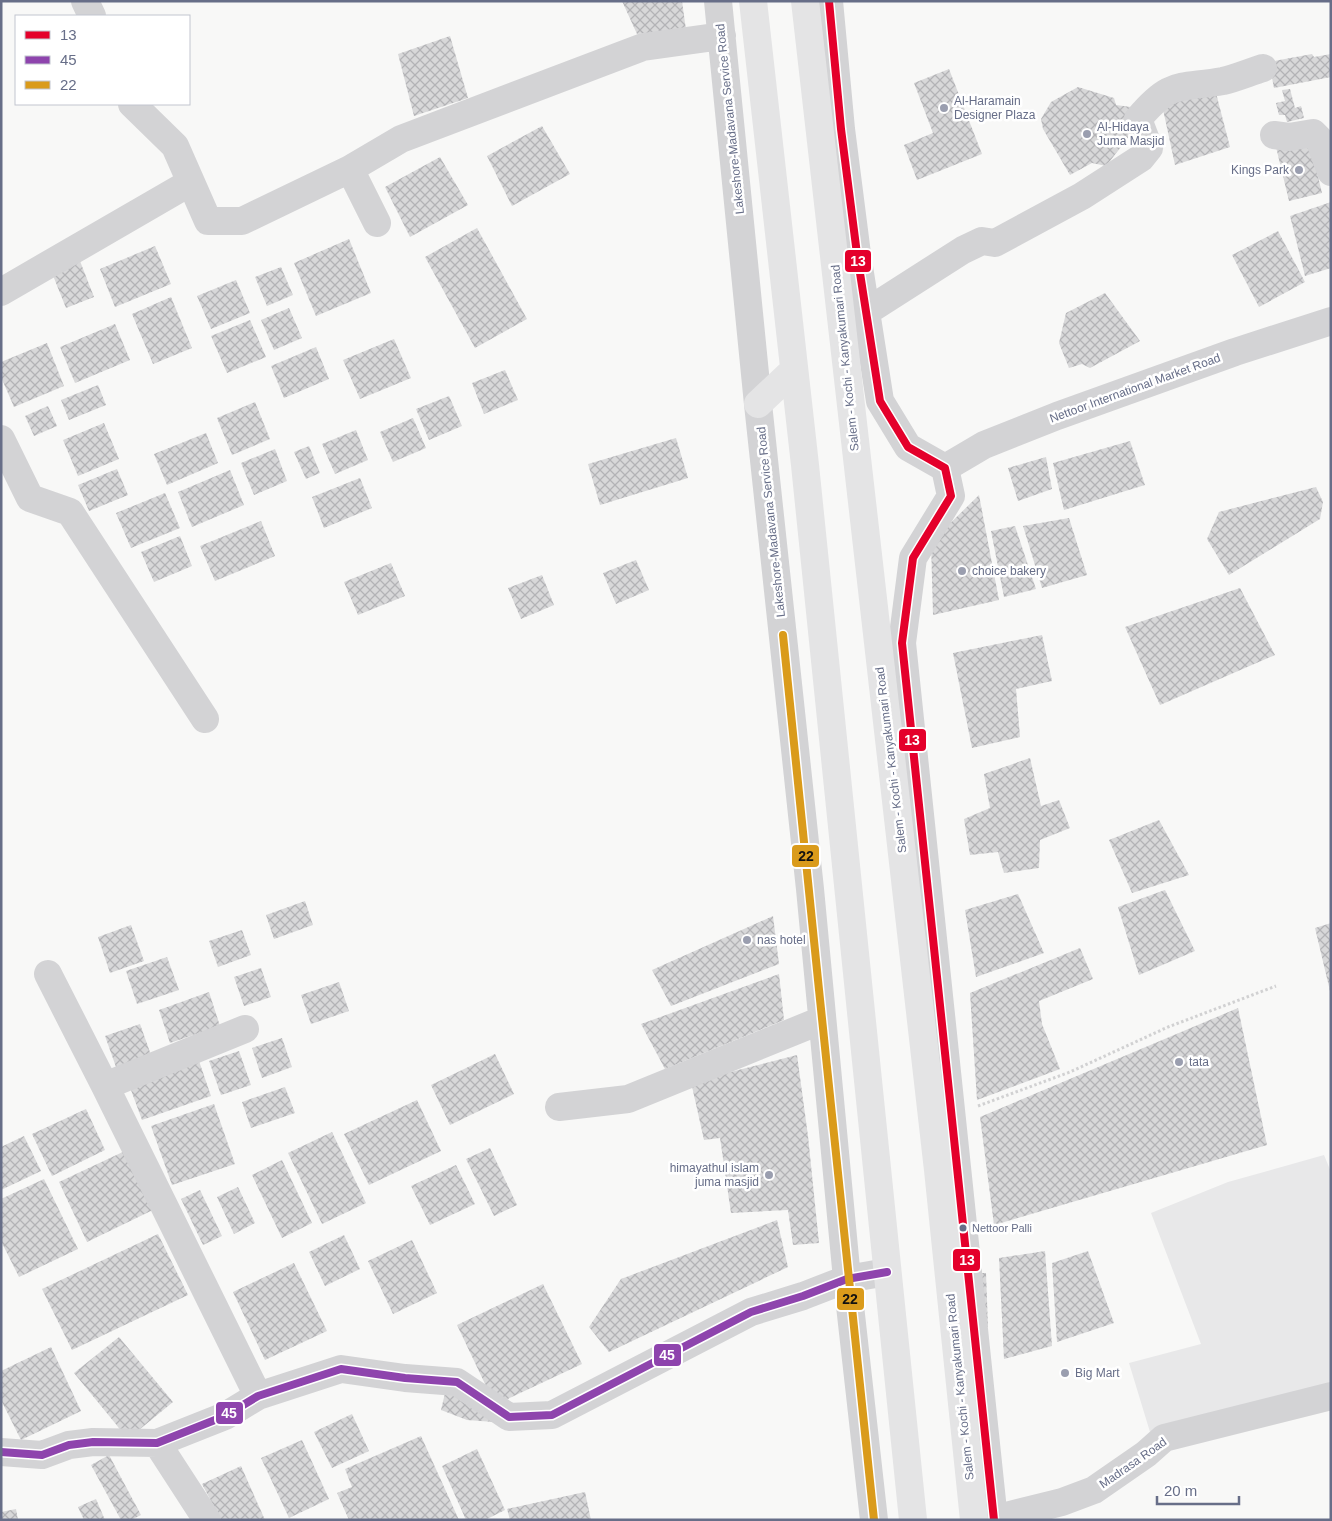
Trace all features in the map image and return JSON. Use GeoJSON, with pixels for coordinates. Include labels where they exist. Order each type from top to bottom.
{"type":"FeatureCollection","features":[{"type":"Feature","properties":{"kind":"highway"},"geometry":{"type":"LineString","coordinates":[[753,1],[794,370],[913,1520]]}},
{"type":"Feature","properties":{"kind":"highway","name":"Salem - Kochi - Kanyakumari Road"},"geometry":{"type":"LineString","coordinates":[[805,1],[938,1170],[987,1519]]}},
{"type":"Feature","properties":{"kind":"highway"},"geometry":{"type":"LineString","coordinates":[[758,404],[794,370]]}},
{"type":"Feature","properties":{"kind":"street"},"geometry":{"type":"LineString","coordinates":[[85,1],[92,15]]}},
{"type":"Feature","properties":{"kind":"street","name":"Lakeshore-Madavana Service Road"},"geometry":{"type":"LineString","coordinates":[[718,1],[758,404],[809,880],[847,1279],[874,1520]]}},
{"type":"Feature","properties":{"kind":"street"},"geometry":{"type":"LineString","coordinates":[[829,1],[842,138],[856,254],[880,401],[908,447],[945,468],[951,496],[914,558],[902,643],[951,1115],[987,1519]]}},
{"type":"Feature","properties":{"kind":"street"},"geometry":{"type":"LineString","coordinates":[[133,105],[176,146],[208,221],[242,221],[350,169],[401,139],[643,47],[722,36]]}},
{"type":"Feature","properties":{"kind":"street"},"geometry":{"type":"LineString","coordinates":[[866,312],[962,250],[982,241],[995,243],[1019,231],[1082,196],[1141,158],[1150,148],[1138,119],[1153,102],[1167,91],[1180,86],[1223,81],[1263,68]]}},
{"type":"Feature","properties":{"kind":"street"},"geometry":{"type":"LineString","coordinates":[[1274,135],[1289,137],[1313,133],[1319,139],[1331,172]]}},
{"type":"Feature","properties":{"kind":"street"},"geometry":{"type":"LineString","coordinates":[[350,169],[377,223]]}},
{"type":"Feature","properties":{"kind":"street"},"geometry":{"type":"LineString","coordinates":[[1,292],[191,182]]}},
{"type":"Feature","properties":{"kind":"street","name":"Nettoor International Market Road"},"geometry":{"type":"LineString","coordinates":[[945,468],[984,445],[1056,416],[1235,352],[1331,321]]}},
{"type":"Feature","properties":{"kind":"street"},"geometry":{"type":"LineString","coordinates":[[1,439],[30,498],[70,512],[205,719]]}},
{"type":"Feature","properties":{"kind":"street"},"geometry":{"type":"LineString","coordinates":[[48,974],[258,1396]]}},
{"type":"Feature","properties":{"kind":"street"},"geometry":{"type":"LineString","coordinates":[[559,1106],[628,1099],[822,1020]]}},
{"type":"Feature","properties":{"kind":"street"},"geometry":{"type":"LineString","coordinates":[[105,1086],[245,1029]]}},
{"type":"Feature","properties":{"kind":"street"},"geometry":{"type":"LineString","coordinates":[[1,1452],[42,1455],[69,1445],[93,1442],[157,1443],[225,1416],[258,1396],[341,1369],[405,1378],[457,1382],[509,1417],[552,1415],[751,1312],[803,1296],[847,1279],[888,1272]]}},
{"type":"Feature","properties":{"kind":"street","name":"Madrasa Road"},"geometry":{"type":"LineString","coordinates":[[987,1519],[1062,1502],[1094,1490],[1146,1454],[1164,1438],[1331,1396]]}},
{"type":"Feature","properties":{"kind":"street"},"geometry":{"type":"LineString","coordinates":[[157,1443],[207,1520]]}},
{"type":"Feature","properties":{"kind":"path"},"geometry":{"type":"LineString","coordinates":[[951,1115],[1012,1095],[1070,1072],[1168,1027],[1276,986]]}},
{"type":"Feature","properties":{"kind":"shaded area"},"geometry":{"type":"Polygon","coordinates":[[[1324,1155],[1331,1172],[1331,1387],[1150,1432],[1129,1363],[1201,1344],[1151,1213],[1228,1182],[1324,1155]]]}},
{"type":"Feature","properties":{"kind":"building"},"geometry":{"type":"Polygon","coordinates":[[[622,1],[682,1],[686,30],[637,34],[622,1]]]}},
{"type":"Feature","properties":{"kind":"building"},"geometry":{"type":"Polygon","coordinates":[[[450,36],[468,98],[414,116],[398,54],[450,36]]]}},
{"type":"Feature","properties":{"kind":"building"},"geometry":{"type":"Polygon","coordinates":[[[1312,54],[1314,57],[1331,54],[1331,77],[1274,88],[1269,62],[1312,54]]]}},
{"type":"Feature","properties":{"kind":"building","name":"Al-Haramain Designer Plaza"},"geometry":{"type":"Polygon","coordinates":[[[949,69],[982,154],[917,180],[904,145],[933,133],[914,83],[949,69]]]}},
{"type":"Feature","properties":{"kind":"building","name":"Al-Hidaya Juma Masjid"},"geometry":{"type":"Polygon","coordinates":[[[1078,87],[1114,98],[1116,105],[1131,107],[1128,138],[1106,166],[1092,163],[1070,175],[1043,129],[1041,119],[1051,102],[1078,87]]]}},
{"type":"Feature","properties":{"kind":"building"},"geometry":{"type":"Polygon","coordinates":[[[1290,89],[1295,108],[1301,106],[1304,118],[1287,122],[1285,115],[1279,115],[1276,103],[1285,101],[1282,90],[1290,89]]]}},
{"type":"Feature","properties":{"kind":"building"},"geometry":{"type":"Polygon","coordinates":[[[1216,93],[1230,147],[1175,165],[1161,100],[1216,93]]]}},
{"type":"Feature","properties":{"kind":"building"},"geometry":{"type":"Polygon","coordinates":[[[542,126],[570,174],[512,206],[487,156],[542,126]]]}},
{"type":"Feature","properties":{"kind":"building","name":"Kings Park"},"geometry":{"type":"Polygon","coordinates":[[[1309,139],[1322,193],[1289,201],[1276,147],[1309,139]]]}},
{"type":"Feature","properties":{"kind":"building"},"geometry":{"type":"Polygon","coordinates":[[[440,157],[468,205],[410,237],[385,187],[440,157]]]}},
{"type":"Feature","properties":{"kind":"building"},"geometry":{"type":"Polygon","coordinates":[[[1331,202],[1331,268],[1305,276],[1290,216],[1331,202]]]}},
{"type":"Feature","properties":{"kind":"building"},"geometry":{"type":"Polygon","coordinates":[[[477,228],[527,319],[475,348],[425,257],[477,228]]]}},
{"type":"Feature","properties":{"kind":"building"},"geometry":{"type":"Polygon","coordinates":[[[1278,231],[1305,282],[1259,307],[1232,255],[1278,231]]]}},
{"type":"Feature","properties":{"kind":"building"},"geometry":{"type":"Polygon","coordinates":[[[349,239],[371,293],[316,316],[294,263],[349,239]]]}},
{"type":"Feature","properties":{"kind":"building"},"geometry":{"type":"Polygon","coordinates":[[[155,246],[171,284],[115,307],[100,269],[155,246]]]}},
{"type":"Feature","properties":{"kind":"building"},"geometry":{"type":"Polygon","coordinates":[[[80,261],[94,297],[66,308],[52,273],[80,261]]]}},
{"type":"Feature","properties":{"kind":"building"},"geometry":{"type":"Polygon","coordinates":[[[281,267],[293,295],[267,306],[255,277],[281,267]]]}},
{"type":"Feature","properties":{"kind":"building"},"geometry":{"type":"Polygon","coordinates":[[[236,280],[250,313],[211,329],[197,296],[236,280]]]}},
{"type":"Feature","properties":{"kind":"building"},"geometry":{"type":"Polygon","coordinates":[[[1105,293],[1140,341],[1090,368],[1082,364],[1069,368],[1059,343],[1066,313],[1105,293]]]}},
{"type":"Feature","properties":{"kind":"building"},"geometry":{"type":"Polygon","coordinates":[[[171,297],[192,348],[153,364],[132,314],[171,297]]]}},
{"type":"Feature","properties":{"kind":"building"},"geometry":{"type":"Polygon","coordinates":[[[289,308],[302,338],[274,350],[261,320],[289,308]]]}},
{"type":"Feature","properties":{"kind":"building"},"geometry":{"type":"Polygon","coordinates":[[[250,320],[266,357],[227,373],[211,336],[250,320]]]}},
{"type":"Feature","properties":{"kind":"building"},"geometry":{"type":"Polygon","coordinates":[[[115,324],[130,360],[75,383],[60,347],[115,324]]]}},
{"type":"Feature","properties":{"kind":"building"},"geometry":{"type":"Polygon","coordinates":[[[394,339],[411,378],[360,399],[343,360],[394,339]]]}},
{"type":"Feature","properties":{"kind":"building"},"geometry":{"type":"Polygon","coordinates":[[[47,343],[64,386],[14,407],[1,377],[1,362],[47,343]]]}},
{"type":"Feature","properties":{"kind":"building"},"geometry":{"type":"Polygon","coordinates":[[[316,347],[329,379],[284,398],[271,366],[316,347]]]}},
{"type":"Feature","properties":{"kind":"building"},"geometry":{"type":"Polygon","coordinates":[[[505,370],[518,400],[484,414],[472,383],[505,370]]]}},
{"type":"Feature","properties":{"kind":"building"},"geometry":{"type":"Polygon","coordinates":[[[98,385],[106,405],[69,420],[61,400],[98,385]]]}},
{"type":"Feature","properties":{"kind":"building"},"geometry":{"type":"Polygon","coordinates":[[[449,396],[462,426],[429,440],[416,409],[449,396]]]}},
{"type":"Feature","properties":{"kind":"building"},"geometry":{"type":"Polygon","coordinates":[[[255,402],[270,439],[232,455],[217,418],[255,402]]]}},
{"type":"Feature","properties":{"kind":"building"},"geometry":{"type":"Polygon","coordinates":[[[48,406],[57,426],[34,436],[25,416],[48,406]]]}},
{"type":"Feature","properties":{"kind":"building"},"geometry":{"type":"Polygon","coordinates":[[[413,418],[426,448],[393,462],[380,432],[413,418]]]}},
{"type":"Feature","properties":{"kind":"building"},"geometry":{"type":"Polygon","coordinates":[[[104,423],[119,459],[78,476],[63,440],[104,423]]]}},
{"type":"Feature","properties":{"kind":"building"},"geometry":{"type":"Polygon","coordinates":[[[356,430],[368,460],[335,474],[322,444],[356,430]]]}},
{"type":"Feature","properties":{"kind":"building"},"geometry":{"type":"Polygon","coordinates":[[[206,433],[218,463],[167,485],[154,454],[206,433]]]}},
{"type":"Feature","properties":{"kind":"building"},"geometry":{"type":"Polygon","coordinates":[[[676,438],[688,478],[600,505],[588,464],[676,438]]]}},
{"type":"Feature","properties":{"kind":"building"},"geometry":{"type":"Polygon","coordinates":[[[1130,441],[1145,485],[1064,510],[1053,463],[1130,441]]]}},
{"type":"Feature","properties":{"kind":"building"},"geometry":{"type":"Polygon","coordinates":[[[309,446],[320,473],[306,479],[294,452],[309,446]]]}},
{"type":"Feature","properties":{"kind":"building"},"geometry":{"type":"Polygon","coordinates":[[[275,449],[287,481],[254,495],[241,463],[275,449]]]}},
{"type":"Feature","properties":{"kind":"building"},"geometry":{"type":"Polygon","coordinates":[[[1046,457],[1052,489],[1018,501],[1008,468],[1046,457]]]}},
{"type":"Feature","properties":{"kind":"building"},"geometry":{"type":"Polygon","coordinates":[[[117,469],[128,495],[89,511],[78,485],[117,469]]]}},
{"type":"Feature","properties":{"kind":"building"},"geometry":{"type":"Polygon","coordinates":[[[230,470],[244,505],[192,527],[178,492],[230,470]]]}},
{"type":"Feature","properties":{"kind":"building"},"geometry":{"type":"Polygon","coordinates":[[[360,478],[372,508],[324,528],[312,497],[360,478]]]}},
{"type":"Feature","properties":{"kind":"building"},"geometry":{"type":"Polygon","coordinates":[[[1316,487],[1323,502],[1320,519],[1229,575],[1207,539],[1219,512],[1316,487]]]}},
{"type":"Feature","properties":{"kind":"building"},"geometry":{"type":"Polygon","coordinates":[[[165,493],[180,528],[131,548],[116,513],[165,493]]]}},
{"type":"Feature","properties":{"kind":"building","name":"choice bakery"},"geometry":{"type":"Polygon","coordinates":[[[979,495],[999,600],[933,615],[931,542],[979,495]]]}},
{"type":"Feature","properties":{"kind":"building"},"geometry":{"type":"Polygon","coordinates":[[[1069,518],[1087,575],[1042,588],[1023,526],[1069,518]]]}},
{"type":"Feature","properties":{"kind":"building"},"geometry":{"type":"Polygon","coordinates":[[[261,521],[275,556],[215,581],[200,546],[261,521]]]}},
{"type":"Feature","properties":{"kind":"building"},"geometry":{"type":"Polygon","coordinates":[[[1015,526],[1036,589],[1004,597],[991,531],[1015,526]]]}},
{"type":"Feature","properties":{"kind":"building"},"geometry":{"type":"Polygon","coordinates":[[[180,536],[192,566],[154,582],[141,552],[180,536]]]}},
{"type":"Feature","properties":{"kind":"building"},"geometry":{"type":"Polygon","coordinates":[[[636,560],[649,590],[616,604],[603,573],[636,560]]]}},
{"type":"Feature","properties":{"kind":"building"},"geometry":{"type":"Polygon","coordinates":[[[391,563],[405,596],[358,615],[344,582],[391,563]]]}},
{"type":"Feature","properties":{"kind":"building"},"geometry":{"type":"Polygon","coordinates":[[[542,575],[554,605],[521,619],[508,588],[542,575]]]}},
{"type":"Feature","properties":{"kind":"building"},"geometry":{"type":"Polygon","coordinates":[[[1240,588],[1275,655],[1160,705],[1125,627],[1240,588]]]}},
{"type":"Feature","properties":{"kind":"building"},"geometry":{"type":"Polygon","coordinates":[[[1042,635],[1052,681],[1016,689],[1020,737],[972,748],[953,653],[1042,635]]]}},
{"type":"Feature","properties":{"kind":"building"},"geometry":{"type":"Polygon","coordinates":[[[1030,758],[1041,806],[1059,800],[1070,828],[1040,840],[1039,868],[1004,873],[998,852],[970,855],[964,819],[990,808],[984,774],[1030,758]]]}},
{"type":"Feature","properties":{"kind":"building"},"geometry":{"type":"Polygon","coordinates":[[[1159,820],[1189,875],[1132,893],[1109,840],[1159,820]]]}},
{"type":"Feature","properties":{"kind":"building"},"geometry":{"type":"Polygon","coordinates":[[[1165,890],[1195,951],[1139,975],[1118,907],[1165,890]]]}},
{"type":"Feature","properties":{"kind":"building"},"geometry":{"type":"Polygon","coordinates":[[[1018,894],[1044,953],[976,977],[965,910],[1018,894]]]}},
{"type":"Feature","properties":{"kind":"building"},"geometry":{"type":"Polygon","coordinates":[[[305,901],[313,925],[274,939],[266,915],[305,901]]]}},
{"type":"Feature","properties":{"kind":"building","name":"nas hotel"},"geometry":{"type":"Polygon","coordinates":[[[773,916],[779,964],[671,1006],[652,970],[773,916]]]}},
{"type":"Feature","properties":{"kind":"building"},"geometry":{"type":"Polygon","coordinates":[[[1331,923],[1331,990],[1330,991],[1315,928],[1331,923]]]}},
{"type":"Feature","properties":{"kind":"building"},"geometry":{"type":"Polygon","coordinates":[[[131,925],[144,961],[110,973],[98,937],[131,925]]]}},
{"type":"Feature","properties":{"kind":"building"},"geometry":{"type":"Polygon","coordinates":[[[242,930],[251,955],[218,967],[209,941],[242,930]]]}},
{"type":"Feature","properties":{"kind":"building"},"geometry":{"type":"Polygon","coordinates":[[[1080,948],[1093,979],[1039,1001],[1042,1024],[1060,1069],[977,1100],[970,993],[1080,948]]]}},
{"type":"Feature","properties":{"kind":"building"},"geometry":{"type":"Polygon","coordinates":[[[167,957],[179,990],[137,1004],[126,971],[167,957]]]}},
{"type":"Feature","properties":{"kind":"building"},"geometry":{"type":"Polygon","coordinates":[[[261,968],[271,997],[244,1006],[234,977],[261,968]]]}},
{"type":"Feature","properties":{"kind":"building"},"geometry":{"type":"Polygon","coordinates":[[[779,974],[784,1020],[665,1069],[641,1024],[779,974]]]}},
{"type":"Feature","properties":{"kind":"building"},"geometry":{"type":"Polygon","coordinates":[[[339,982],[349,1011],[311,1024],[301,995],[339,982]]]}},
{"type":"Feature","properties":{"kind":"building"},"geometry":{"type":"Polygon","coordinates":[[[209,992],[220,1026],[170,1043],[159,1010],[209,992]]]}},
{"type":"Feature","properties":{"kind":"building","name":"tata"},"geometry":{"type":"Polygon","coordinates":[[[1238,1008],[1267,1145],[994,1225],[980,1117],[1238,1008]]]}},
{"type":"Feature","properties":{"kind":"building"},"geometry":{"type":"Polygon","coordinates":[[[140,1024],[151,1055],[116,1067],[105,1036],[140,1024]]]}},
{"type":"Feature","properties":{"kind":"building"},"geometry":{"type":"Polygon","coordinates":[[[282,1038],[292,1067],[262,1078],[252,1048],[282,1038]]]}},
{"type":"Feature","properties":{"kind":"building"},"geometry":{"type":"Polygon","coordinates":[[[239,1051],[251,1085],[221,1095],[209,1061],[239,1051]]]}},
{"type":"Feature","properties":{"kind":"building"},"geometry":{"type":"Polygon","coordinates":[[[495,1054],[514,1094],[450,1125],[431,1085],[495,1054]]]}},
{"type":"Feature","properties":{"kind":"building","name":"himayathul islam juma masjid"},"geometry":{"type":"Polygon","coordinates":[[[797,1055],[808,1136],[819,1243],[793,1245],[788,1210],[731,1213],[720,1138],[704,1140],[691,1082],[797,1055]]]}},
{"type":"Feature","properties":{"kind":"building"},"geometry":{"type":"Polygon","coordinates":[[[198,1058],[211,1096],[142,1120],[128,1082],[198,1058]]]}},
{"type":"Feature","properties":{"kind":"building"},"geometry":{"type":"Polygon","coordinates":[[[285,1087],[295,1113],[251,1128],[242,1102],[285,1087]]]}},
{"type":"Feature","properties":{"kind":"building"},"geometry":{"type":"Polygon","coordinates":[[[417,1100],[441,1151],[369,1185],[344,1134],[417,1100]]]}},
{"type":"Feature","properties":{"kind":"building"},"geometry":{"type":"Polygon","coordinates":[[[214,1104],[235,1164],[172,1185],[151,1126],[214,1104]]]}},
{"type":"Feature","properties":{"kind":"building"},"geometry":{"type":"Polygon","coordinates":[[[86,1109],[105,1150],[52,1176],[32,1134],[86,1109]]]}},
{"type":"Feature","properties":{"kind":"building"},"geometry":{"type":"Polygon","coordinates":[[[332,1132],[366,1203],[322,1224],[288,1153],[332,1132]]]}},
{"type":"Feature","properties":{"kind":"building"},"geometry":{"type":"Polygon","coordinates":[[[24,1136],[41,1171],[1,1190],[1,1147],[24,1136]]]}},
{"type":"Feature","properties":{"kind":"building"},"geometry":{"type":"Polygon","coordinates":[[[490,1148],[517,1205],[494,1216],[466,1159],[490,1148]]]}},
{"type":"Feature","properties":{"kind":"building"},"geometry":{"type":"Polygon","coordinates":[[[127,1150],[155,1209],[87,1242],[59,1182],[127,1150]]]}},
{"type":"Feature","properties":{"kind":"building"},"geometry":{"type":"Polygon","coordinates":[[[282,1160],[312,1223],[282,1238],[252,1175],[282,1160]]]}},
{"type":"Feature","properties":{"kind":"building"},"geometry":{"type":"Polygon","coordinates":[[[456,1165],[475,1204],[430,1225],[411,1186],[456,1165]]]}},
{"type":"Feature","properties":{"kind":"building"},"geometry":{"type":"Polygon","coordinates":[[[44,1179],[78,1249],[19,1277],[1,1241],[1,1199],[44,1179]]]}},
{"type":"Feature","properties":{"kind":"building"},"geometry":{"type":"Polygon","coordinates":[[[238,1187],[255,1223],[234,1234],[217,1197],[238,1187]]]}},
{"type":"Feature","properties":{"kind":"building"},"geometry":{"type":"Polygon","coordinates":[[[200,1190],[222,1236],[203,1245],[181,1199],[200,1190]]]}},
{"type":"Feature","properties":{"kind":"building"},"geometry":{"type":"Polygon","coordinates":[[[777,1220],[788,1267],[609,1352],[589,1327],[621,1279],[777,1220]]]}},
{"type":"Feature","properties":{"kind":"building"},"geometry":{"type":"Polygon","coordinates":[[[158,1234],[188,1295],[72,1350],[42,1289],[158,1234]]]}},
{"type":"Feature","properties":{"kind":"building"},"geometry":{"type":"Polygon","coordinates":[[[344,1235],[360,1269],[325,1286],[309,1252],[344,1235]]]}},
{"type":"Feature","properties":{"kind":"building"},"geometry":{"type":"Polygon","coordinates":[[[412,1240],[437,1293],[393,1314],[368,1261],[412,1240]]]}},
{"type":"Feature","properties":{"kind":"building"},"geometry":{"type":"Polygon","coordinates":[[[1045,1251],[1052,1346],[1004,1359],[999,1258],[1045,1251]]]}},
{"type":"Feature","properties":{"kind":"building"},"geometry":{"type":"Polygon","coordinates":[[[1088,1251],[1114,1323],[1057,1342],[1052,1263],[1088,1251]]]}},
{"type":"Feature","properties":{"kind":"building"},"geometry":{"type":"Polygon","coordinates":[[[294,1263],[327,1331],[265,1360],[233,1292],[294,1263]]]}},
{"type":"Feature","properties":{"kind":"building"},"geometry":{"type":"Polygon","coordinates":[[[977,1273],[986,1273],[988,1327],[978,1327],[977,1273]]]}},
{"type":"Feature","properties":{"kind":"building"},"geometry":{"type":"Polygon","coordinates":[[[543,1284],[582,1364],[495,1405],[457,1325],[543,1284]]]}},
{"type":"Feature","properties":{"kind":"building"},"geometry":{"type":"Polygon","coordinates":[[[119,1337],[173,1402],[128,1439],[74,1373],[119,1337]]]}},
{"type":"Feature","properties":{"kind":"building"},"geometry":{"type":"Polygon","coordinates":[[[51,1347],[81,1411],[21,1440],[1,1400],[1,1371],[51,1347]]]}},
{"type":"Feature","properties":{"kind":"building"},"geometry":{"type":"Polygon","coordinates":[[[445,1393],[479,1399],[494,1422],[467,1420],[441,1410],[445,1393]]]}},
{"type":"Feature","properties":{"kind":"building"},"geometry":{"type":"Polygon","coordinates":[[[352,1414],[369,1451],[332,1468],[314,1432],[352,1414]]]}},
{"type":"Feature","properties":{"kind":"building"},"geometry":{"type":"Polygon","coordinates":[[[421,1436],[459,1520],[349,1520],[337,1493],[352,1487],[345,1469],[421,1436]]]}},
{"type":"Feature","properties":{"kind":"building"},"geometry":{"type":"Polygon","coordinates":[[[302,1440],[329,1499],[289,1518],[261,1458],[302,1440]]]}},
{"type":"Feature","properties":{"kind":"building"},"geometry":{"type":"Polygon","coordinates":[[[477,1449],[505,1510],[485,1520],[466,1520],[442,1466],[477,1449]]]}},
{"type":"Feature","properties":{"kind":"building"},"geometry":{"type":"Polygon","coordinates":[[[109,1455],[141,1515],[131,1520],[121,1520],[91,1465],[109,1455]]]}},
{"type":"Feature","properties":{"kind":"building"},"geometry":{"type":"Polygon","coordinates":[[[241,1466],[265,1520],[221,1520],[202,1484],[241,1466]]]}},
{"type":"Feature","properties":{"kind":"building"},"geometry":{"type":"Polygon","coordinates":[[[585,1492],[591,1520],[510,1520],[507,1509],[585,1492]]]}},
{"type":"Feature","properties":{"kind":"building"},"geometry":{"type":"Polygon","coordinates":[[[96,1499],[105,1520],[84,1520],[78,1507],[96,1499]]]}},
{"type":"Feature","properties":{"kind":"building"},"geometry":{"type":"Polygon","coordinates":[[[16,1509],[18,1520],[1,1520],[1,1512],[16,1509]]]}},
{"type":"Feature","properties":{"kind":"transit line","name":"13"},"geometry":{"type":"LineString","coordinates":[[829,1],[841,129],[857,254],[880,401],[908,447],[945,468],[951,496],[913,558],[902,643],[994,1520]]}},
{"type":"Feature","properties":{"kind":"transit line","name":"22"},"geometry":{"type":"LineString","coordinates":[[783,635],[874,1520]]}},
{"type":"Feature","properties":{"kind":"transit line","name":"45"},"geometry":{"type":"LineString","coordinates":[[1,1452],[42,1455],[69,1445],[93,1442],[157,1443],[225,1416],[258,1396],[341,1369],[405,1378],[457,1382],[509,1417],[552,1415],[751,1312],[803,1296],[847,1279],[887,1272]]}},
{"type":"Feature","properties":{"kind":"place","name":"Al-Haramain Designer Plaza"},"geometry":{"type":"Point","coordinates":[944,108]}},
{"type":"Feature","properties":{"kind":"place","name":"Al-Hidaya Juma Masjid"},"geometry":{"type":"Point","coordinates":[1087,134]}},
{"type":"Feature","properties":{"kind":"place","name":"Kings Park"},"geometry":{"type":"Point","coordinates":[1299,170]}},
{"type":"Feature","properties":{"kind":"place","name":"choice bakery"},"geometry":{"type":"Point","coordinates":[962,571]}},
{"type":"Feature","properties":{"kind":"place","name":"nas hotel"},"geometry":{"type":"Point","coordinates":[747,940]}},
{"type":"Feature","properties":{"kind":"place","name":"tata"},"geometry":{"type":"Point","coordinates":[1179,1062]}},
{"type":"Feature","properties":{"kind":"place","name":"himayathul islam juma masjid"},"geometry":{"type":"Point","coordinates":[769,1175]}},
{"type":"Feature","properties":{"kind":"place","name":"Nettoor Palli"},"geometry":{"type":"Point","coordinates":[963,1228]}},
{"type":"Feature","properties":{"kind":"place","name":"Big Mart"},"geometry":{"type":"Point","coordinates":[1065,1373]}}]}
